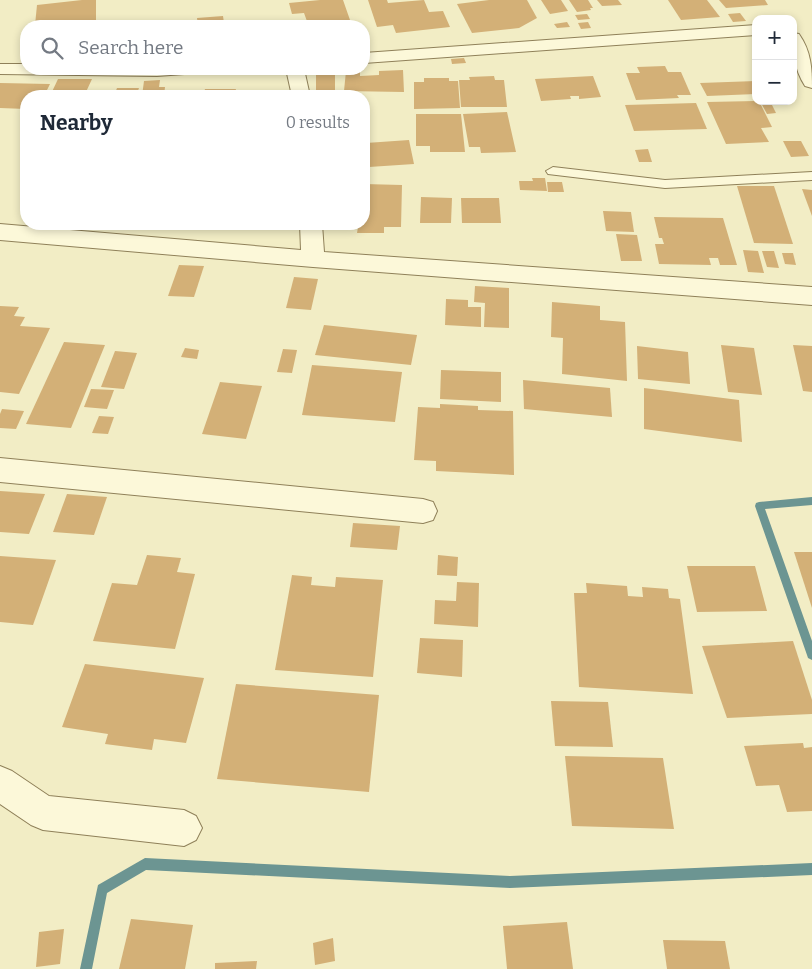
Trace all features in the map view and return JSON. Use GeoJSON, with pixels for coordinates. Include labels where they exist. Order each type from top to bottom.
{"type":"FeatureCollection","features":[{"type":"Feature","properties":{"kind":"street"},"geometry":{"type":"LineString","coordinates":[[370,58],[752,30]]}},
{"type":"Feature","properties":{"kind":"street"},"geometry":{"type":"LineString","coordinates":[[797,34],[812,82]]}},
{"type":"Feature","properties":{"kind":"street"},"geometry":{"type":"LineString","coordinates":[[0,69],[20,69]]}},
{"type":"Feature","properties":{"kind":"street"},"geometry":{"type":"LineString","coordinates":[[296,75],[300,90]]}},
{"type":"Feature","properties":{"kind":"street"},"geometry":{"type":"LineString","coordinates":[[311,230],[313,259]]}},
{"type":"Feature","properties":{"kind":"street"},"geometry":{"type":"LineString","coordinates":[[0,232],[313,259],[812,296]]}},
{"type":"Feature","properties":{"kind":"street"},"geometry":{"type":"LineString","coordinates":[[0,470],[423,511]]}},
{"type":"Feature","properties":{"kind":"street"},"geometry":{"type":"LineString","coordinates":[[0,783],[43,813],[184,828]]}},
{"type":"Feature","properties":{"kind":"lane"},"geometry":{"type":"LineString","coordinates":[[553,171],[665,184],[812,176]]}},
{"type":"Feature","properties":{"kind":"building"},"geometry":{"type":"Polygon","coordinates":[[[96,0],[96,20],[36,20],[37,5],[96,0]]]}},
{"type":"Feature","properties":{"kind":"building"},"geometry":{"type":"Polygon","coordinates":[[[343,0],[350,20],[307,20],[304,13],[292,14],[289,3],[343,0]]]}},
{"type":"Feature","properties":{"kind":"building"},"geometry":{"type":"Polygon","coordinates":[[[368,0],[387,0],[388,3],[424,0],[429,12],[443,11],[450,27],[396,33],[393,25],[377,27],[368,0]]]}},
{"type":"Feature","properties":{"kind":"building"},"geometry":{"type":"Polygon","coordinates":[[[489,0],[527,0],[537,18],[519,28],[472,33],[457,4],[489,0]]]}},
{"type":"Feature","properties":{"kind":"building"},"geometry":{"type":"Polygon","coordinates":[[[541,0],[561,0],[568,11],[550,14],[541,0]]]}},
{"type":"Feature","properties":{"kind":"building"},"geometry":{"type":"Polygon","coordinates":[[[569,0],[588,0],[593,8],[577,12],[569,0]]]}},
{"type":"Feature","properties":{"kind":"building"},"geometry":{"type":"Polygon","coordinates":[[[597,0],[618,0],[622,5],[602,6],[597,0]]]}},
{"type":"Feature","properties":{"kind":"building"},"geometry":{"type":"Polygon","coordinates":[[[668,0],[707,0],[720,17],[681,20],[668,0]]]}},
{"type":"Feature","properties":{"kind":"building"},"geometry":{"type":"Polygon","coordinates":[[[719,0],[765,0],[768,5],[726,8],[719,0]]]}},
{"type":"Feature","properties":{"kind":"building"},"geometry":{"type":"Polygon","coordinates":[[[740,13],[746,21],[733,22],[728,14],[740,13]]]}},
{"type":"Feature","properties":{"kind":"building"},"geometry":{"type":"Polygon","coordinates":[[[587,14],[590,19],[578,20],[575,15],[587,14]]]}},
{"type":"Feature","properties":{"kind":"building"},"geometry":{"type":"Polygon","coordinates":[[[223,16],[224,20],[197,20],[197,18],[223,16]]]}},
{"type":"Feature","properties":{"kind":"building"},"geometry":{"type":"Polygon","coordinates":[[[567,22],[570,27],[557,28],[554,24],[567,22]]]}},
{"type":"Feature","properties":{"kind":"building"},"geometry":{"type":"Polygon","coordinates":[[[588,22],[591,28],[581,29],[578,23],[588,22]]]}},
{"type":"Feature","properties":{"kind":"building"},"geometry":{"type":"Polygon","coordinates":[[[464,58],[466,63],[452,64],[451,59],[464,58]]]}},
{"type":"Feature","properties":{"kind":"building"},"geometry":{"type":"Polygon","coordinates":[[[665,66],[668,72],[681,72],[691,95],[677,95],[679,98],[636,100],[626,73],[640,73],[637,67],[665,66]]]}},
{"type":"Feature","properties":{"kind":"building"},"geometry":{"type":"Polygon","coordinates":[[[403,70],[404,92],[344,90],[346,75],[379,75],[379,71],[403,70]]]}},
{"type":"Feature","properties":{"kind":"building"},"geometry":{"type":"Polygon","coordinates":[[[316,75],[335,75],[335,90],[316,90],[316,75]]]}},
{"type":"Feature","properties":{"kind":"building"},"geometry":{"type":"Polygon","coordinates":[[[494,76],[495,80],[504,80],[507,107],[461,107],[459,80],[470,80],[469,77],[494,76]]]}},
{"type":"Feature","properties":{"kind":"building"},"geometry":{"type":"Polygon","coordinates":[[[593,76],[601,97],[579,99],[579,96],[570,96],[571,99],[541,101],[535,79],[593,76]]]}},
{"type":"Feature","properties":{"kind":"building"},"geometry":{"type":"Polygon","coordinates":[[[424,78],[449,78],[449,81],[458,81],[460,108],[414,109],[414,82],[424,82],[424,78]]]}},
{"type":"Feature","properties":{"kind":"building"},"geometry":{"type":"Polygon","coordinates":[[[58,79],[92,79],[87,90],[53,90],[58,79]]]}},
{"type":"Feature","properties":{"kind":"building"},"geometry":{"type":"Polygon","coordinates":[[[160,80],[159,87],[165,87],[165,90],[143,90],[144,81],[160,80]]]}},
{"type":"Feature","properties":{"kind":"building"},"geometry":{"type":"Polygon","coordinates":[[[752,81],[752,94],[707,96],[700,83],[752,81]]]}},
{"type":"Feature","properties":{"kind":"building"},"geometry":{"type":"Polygon","coordinates":[[[0,83],[50,84],[47,90],[20,90],[20,109],[0,108],[0,83]]]}},
{"type":"Feature","properties":{"kind":"building"},"geometry":{"type":"Polygon","coordinates":[[[117,88],[139,88],[138,90],[116,90],[117,88]]]}},
{"type":"Feature","properties":{"kind":"building"},"geometry":{"type":"Polygon","coordinates":[[[205,89],[236,89],[236,90],[205,89]]]}},
{"type":"Feature","properties":{"kind":"building"},"geometry":{"type":"Polygon","coordinates":[[[752,101],[752,105],[761,105],[772,127],[761,128],[769,142],[726,144],[707,102],[752,101]]]}},
{"type":"Feature","properties":{"kind":"building"},"geometry":{"type":"Polygon","coordinates":[[[696,103],[707,129],[634,131],[625,105],[696,103]]]}},
{"type":"Feature","properties":{"kind":"building"},"geometry":{"type":"Polygon","coordinates":[[[762,105],[772,105],[776,113],[767,114],[762,105]]]}},
{"type":"Feature","properties":{"kind":"building"},"geometry":{"type":"Polygon","coordinates":[[[507,112],[516,152],[481,153],[480,147],[469,147],[463,114],[507,112]]]}},
{"type":"Feature","properties":{"kind":"building"},"geometry":{"type":"Polygon","coordinates":[[[416,114],[461,114],[465,152],[430,152],[430,146],[416,146],[416,114]]]}},
{"type":"Feature","properties":{"kind":"building"},"geometry":{"type":"Polygon","coordinates":[[[409,140],[414,164],[370,167],[370,143],[409,140]]]}},
{"type":"Feature","properties":{"kind":"building"},"geometry":{"type":"Polygon","coordinates":[[[783,141],[801,141],[809,156],[791,157],[783,141]]]}},
{"type":"Feature","properties":{"kind":"building"},"geometry":{"type":"Polygon","coordinates":[[[648,149],[652,162],[639,162],[635,150],[648,149]]]}},
{"type":"Feature","properties":{"kind":"building"},"geometry":{"type":"Polygon","coordinates":[[[532,178],[545,178],[547,191],[520,190],[519,181],[533,181],[532,178]]]}},
{"type":"Feature","properties":{"kind":"building"},"geometry":{"type":"Polygon","coordinates":[[[547,182],[562,182],[564,192],[548,192],[547,182]]]}},
{"type":"Feature","properties":{"kind":"building"},"geometry":{"type":"Polygon","coordinates":[[[370,184],[402,185],[401,227],[384,227],[384,233],[357,233],[358,230],[370,230],[370,184]]]}},
{"type":"Feature","properties":{"kind":"building"},"geometry":{"type":"Polygon","coordinates":[[[737,186],[774,186],[793,244],[754,243],[737,186]]]}},
{"type":"Feature","properties":{"kind":"building"},"geometry":{"type":"Polygon","coordinates":[[[802,189],[812,190],[812,216],[802,189]]]}},
{"type":"Feature","properties":{"kind":"building"},"geometry":{"type":"Polygon","coordinates":[[[421,197],[452,198],[451,223],[420,223],[421,197]]]}},
{"type":"Feature","properties":{"kind":"building"},"geometry":{"type":"Polygon","coordinates":[[[461,198],[499,198],[501,223],[462,223],[461,198]]]}},
{"type":"Feature","properties":{"kind":"building"},"geometry":{"type":"Polygon","coordinates":[[[603,211],[631,212],[634,232],[606,231],[603,211]]]}},
{"type":"Feature","properties":{"kind":"building"},"geometry":{"type":"Polygon","coordinates":[[[654,217],[723,218],[737,265],[720,265],[718,258],[709,258],[711,265],[659,264],[655,244],[664,244],[662,238],[659,238],[654,217]]]}},
{"type":"Feature","properties":{"kind":"building"},"geometry":{"type":"Polygon","coordinates":[[[616,234],[637,235],[642,261],[621,261],[616,234]]]}},
{"type":"Feature","properties":{"kind":"building"},"geometry":{"type":"Polygon","coordinates":[[[743,250],[758,251],[764,273],[748,272],[743,250]]]}},
{"type":"Feature","properties":{"kind":"building"},"geometry":{"type":"Polygon","coordinates":[[[762,251],[774,251],[779,268],[767,267],[762,251]]]}},
{"type":"Feature","properties":{"kind":"building"},"geometry":{"type":"Polygon","coordinates":[[[782,253],[793,253],[796,265],[785,264],[782,253]]]}},
{"type":"Feature","properties":{"kind":"building"},"geometry":{"type":"Polygon","coordinates":[[[179,265],[204,266],[194,297],[168,296],[179,265]]]}},
{"type":"Feature","properties":{"kind":"building"},"geometry":{"type":"Polygon","coordinates":[[[294,277],[318,279],[311,310],[286,308],[294,277]]]}},
{"type":"Feature","properties":{"kind":"building"},"geometry":{"type":"Polygon","coordinates":[[[475,286],[509,288],[509,328],[484,327],[485,303],[474,302],[475,286]]]}},
{"type":"Feature","properties":{"kind":"building"},"geometry":{"type":"Polygon","coordinates":[[[446,299],[468,300],[468,307],[481,307],[481,327],[445,325],[446,299]]]}},
{"type":"Feature","properties":{"kind":"building"},"geometry":{"type":"Polygon","coordinates":[[[552,302],[600,306],[600,320],[625,322],[627,381],[562,374],[563,338],[551,337],[552,302]]]}},
{"type":"Feature","properties":{"kind":"building"},"geometry":{"type":"Polygon","coordinates":[[[0,306],[19,307],[14,316],[25,317],[20,326],[50,328],[19,394],[0,392],[0,306]]]}},
{"type":"Feature","properties":{"kind":"building"},"geometry":{"type":"Polygon","coordinates":[[[324,325],[417,335],[411,365],[315,355],[324,325]]]}},
{"type":"Feature","properties":{"kind":"building"},"geometry":{"type":"Polygon","coordinates":[[[64,342],[105,345],[71,428],[26,424],[64,342]]]}},
{"type":"Feature","properties":{"kind":"building"},"geometry":{"type":"Polygon","coordinates":[[[721,345],[754,348],[762,395],[728,392],[721,345]]]}},
{"type":"Feature","properties":{"kind":"building"},"geometry":{"type":"Polygon","coordinates":[[[793,345],[812,346],[812,392],[803,391],[793,345]]]}},
{"type":"Feature","properties":{"kind":"building"},"geometry":{"type":"Polygon","coordinates":[[[637,346],[688,352],[690,384],[638,379],[637,346]]]}},
{"type":"Feature","properties":{"kind":"building"},"geometry":{"type":"Polygon","coordinates":[[[185,348],[199,350],[197,359],[181,357],[185,348]]]}},
{"type":"Feature","properties":{"kind":"building"},"geometry":{"type":"Polygon","coordinates":[[[283,349],[297,350],[292,373],[277,372],[283,349]]]}},
{"type":"Feature","properties":{"kind":"building"},"geometry":{"type":"Polygon","coordinates":[[[115,351],[137,353],[124,389],[101,387],[115,351]]]}},
{"type":"Feature","properties":{"kind":"building"},"geometry":{"type":"Polygon","coordinates":[[[312,365],[402,372],[395,422],[302,415],[312,365]]]}},
{"type":"Feature","properties":{"kind":"building"},"geometry":{"type":"Polygon","coordinates":[[[441,370],[501,372],[501,402],[440,399],[441,370]]]}},
{"type":"Feature","properties":{"kind":"building"},"geometry":{"type":"Polygon","coordinates":[[[523,380],[610,388],[612,417],[524,409],[523,380]]]}},
{"type":"Feature","properties":{"kind":"building"},"geometry":{"type":"Polygon","coordinates":[[[220,382],[262,386],[246,439],[202,434],[220,382]]]}},
{"type":"Feature","properties":{"kind":"building"},"geometry":{"type":"Polygon","coordinates":[[[644,388],[739,400],[742,442],[644,429],[644,388]]]}},
{"type":"Feature","properties":{"kind":"building"},"geometry":{"type":"Polygon","coordinates":[[[91,389],[114,390],[107,409],[84,407],[91,389]]]}},
{"type":"Feature","properties":{"kind":"building"},"geometry":{"type":"Polygon","coordinates":[[[440,404],[478,406],[478,410],[513,411],[514,475],[436,471],[436,461],[414,460],[418,407],[440,408],[440,404]]]}},
{"type":"Feature","properties":{"kind":"building"},"geometry":{"type":"Polygon","coordinates":[[[2,409],[24,411],[16,429],[0,428],[2,409]]]}},
{"type":"Feature","properties":{"kind":"building"},"geometry":{"type":"Polygon","coordinates":[[[99,416],[114,417],[108,434],[92,433],[99,416]]]}},
{"type":"Feature","properties":{"kind":"building"},"geometry":{"type":"Polygon","coordinates":[[[0,491],[45,494],[29,534],[0,532],[0,491]]]}},
{"type":"Feature","properties":{"kind":"building"},"geometry":{"type":"Polygon","coordinates":[[[67,494],[107,497],[94,535],[53,532],[67,494]]]}},
{"type":"Feature","properties":{"kind":"building"},"geometry":{"type":"Polygon","coordinates":[[[353,523],[400,526],[397,550],[350,547],[353,523]]]}},
{"type":"Feature","properties":{"kind":"building"},"geometry":{"type":"Polygon","coordinates":[[[794,552],[812,552],[812,608],[794,552]]]}},
{"type":"Feature","properties":{"kind":"building"},"geometry":{"type":"Polygon","coordinates":[[[147,555],[181,558],[177,572],[195,574],[175,649],[93,641],[112,583],[137,585],[147,555]]]}},
{"type":"Feature","properties":{"kind":"building"},"geometry":{"type":"Polygon","coordinates":[[[438,555],[458,557],[457,576],[437,575],[438,555]]]}},
{"type":"Feature","properties":{"kind":"building"},"geometry":{"type":"Polygon","coordinates":[[[0,556],[56,560],[33,625],[0,622],[0,556]]]}},
{"type":"Feature","properties":{"kind":"building"},"geometry":{"type":"Polygon","coordinates":[[[687,566],[755,566],[767,611],[697,612],[687,566]]]}},
{"type":"Feature","properties":{"kind":"building"},"geometry":{"type":"Polygon","coordinates":[[[292,575],[312,577],[311,585],[335,587],[336,577],[383,580],[373,677],[275,670],[292,575]]]}},
{"type":"Feature","properties":{"kind":"building"},"geometry":{"type":"Polygon","coordinates":[[[457,582],[479,583],[478,627],[434,624],[435,600],[456,601],[457,582]]]}},
{"type":"Feature","properties":{"kind":"building"},"geometry":{"type":"Polygon","coordinates":[[[586,583],[627,586],[628,596],[643,597],[642,587],[668,589],[669,598],[680,599],[693,694],[579,687],[574,593],[587,593],[586,583]]]}},
{"type":"Feature","properties":{"kind":"building"},"geometry":{"type":"Polygon","coordinates":[[[420,638],[463,640],[462,677],[417,673],[420,638]]]}},
{"type":"Feature","properties":{"kind":"building"},"geometry":{"type":"Polygon","coordinates":[[[793,641],[812,700],[812,714],[727,718],[702,646],[793,641]]]}},
{"type":"Feature","properties":{"kind":"building"},"geometry":{"type":"Polygon","coordinates":[[[85,664],[204,678],[186,743],[154,739],[152,750],[105,744],[108,734],[62,727],[85,664]]]}},
{"type":"Feature","properties":{"kind":"building"},"geometry":{"type":"Polygon","coordinates":[[[236,684],[379,695],[369,792],[217,779],[236,684]]]}},
{"type":"Feature","properties":{"kind":"building"},"geometry":{"type":"Polygon","coordinates":[[[551,701],[608,702],[613,747],[555,746],[551,701]]]}},
{"type":"Feature","properties":{"kind":"building"},"geometry":{"type":"Polygon","coordinates":[[[803,743],[804,748],[812,747],[812,811],[787,812],[779,785],[756,786],[744,746],[803,743]]]}},
{"type":"Feature","properties":{"kind":"building"},"geometry":{"type":"Polygon","coordinates":[[[565,756],[663,758],[674,829],[572,826],[565,756]]]}},
{"type":"Feature","properties":{"kind":"building"},"geometry":{"type":"Polygon","coordinates":[[[131,919],[193,925],[185,969],[119,969],[131,919]]]}},
{"type":"Feature","properties":{"kind":"building"},"geometry":{"type":"Polygon","coordinates":[[[567,922],[573,969],[507,969],[503,926],[567,922]]]}},
{"type":"Feature","properties":{"kind":"building"},"geometry":{"type":"Polygon","coordinates":[[[64,929],[60,964],[36,967],[39,932],[64,929]]]}},
{"type":"Feature","properties":{"kind":"building"},"geometry":{"type":"Polygon","coordinates":[[[333,938],[335,961],[315,965],[313,943],[333,938]]]}},
{"type":"Feature","properties":{"kind":"building"},"geometry":{"type":"Polygon","coordinates":[[[663,940],[725,941],[730,969],[667,969],[663,940]]]}},
{"type":"Feature","properties":{"kind":"building"},"geometry":{"type":"Polygon","coordinates":[[[257,961],[256,969],[215,969],[215,963],[257,961]]]}},
{"type":"Feature","properties":{"kind":"waterway"},"geometry":{"type":"LineString","coordinates":[[812,501],[759,506],[812,655]]}},
{"type":"Feature","properties":{"kind":"waterway"},"geometry":{"type":"LineString","coordinates":[[86,969],[102,889],[145,864],[510,882],[812,869]]}}]}
